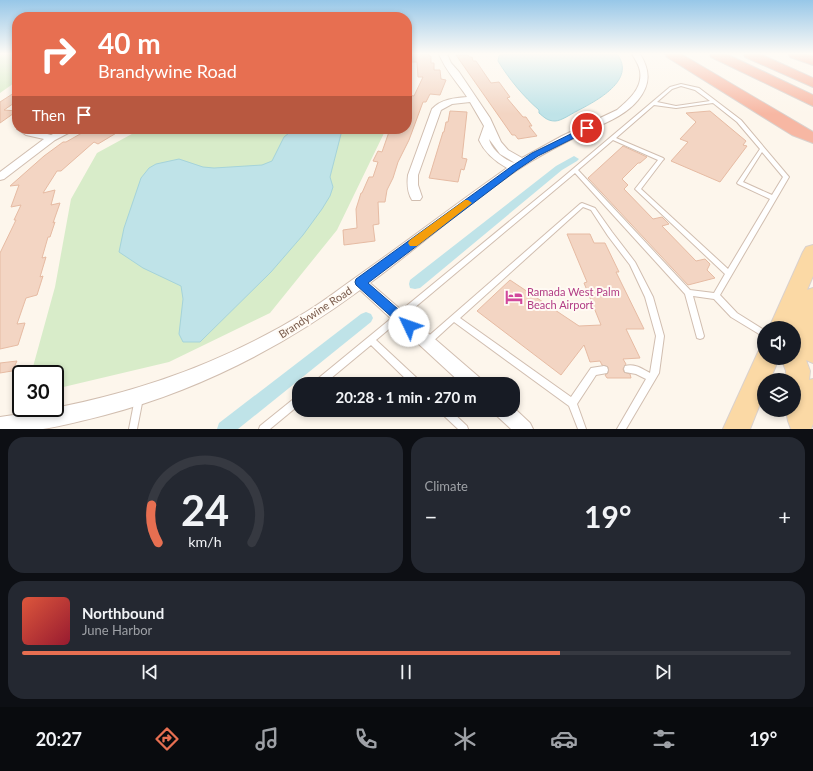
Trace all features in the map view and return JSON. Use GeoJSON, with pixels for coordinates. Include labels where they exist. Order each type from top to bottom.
{"type":"FeatureCollection","features":[{"type":"Feature","properties":{"kind":"highway"},"geometry":{"type":"LineString","coordinates":[[706,74],[806,134],[813,144]]}},
{"type":"Feature","properties":{"kind":"highway"},"geometry":{"type":"LineString","coordinates":[[757,74],[813,101]]}},
{"type":"Feature","properties":{"kind":"highway"},"geometry":{"type":"LineString","coordinates":[[793,74],[813,83]]}},
{"type":"Feature","properties":{"kind":"main road"},"geometry":{"type":"LineString","coordinates":[[783,321],[813,252]]}},
{"type":"Feature","properties":{"kind":"main road"},"geometry":{"type":"LineString","coordinates":[[813,296],[804,315],[801,328],[804,343],[813,352]]}},
{"type":"Feature","properties":{"kind":"main road"},"geometry":{"type":"LineString","coordinates":[[736,429],[764,365]]}},
{"type":"Feature","properties":{"kind":"main road"},"geometry":{"type":"LineString","coordinates":[[796,365],[798,371],[796,389],[800,425]]}},
{"type":"Feature","properties":{"kind":"main road"},"geometry":{"type":"LineString","coordinates":[[800,425],[813,393]]}},
{"type":"Feature","properties":{"kind":"street"},"geometry":{"type":"LineString","coordinates":[[456,74],[473,99],[488,126],[484,140],[490,150],[495,156],[519,165]]}},
{"type":"Feature","properties":{"kind":"street","name":"Brandywine Road"},"geometry":{"type":"LineString","coordinates":[[0,426],[72,415],[140,396],[199,375],[279,337],[313,316],[519,165],[546,149],[620,112],[630,104],[641,91],[644,74]]}},
{"type":"Feature","properties":{"kind":"street"},"geometry":{"type":"LineString","coordinates":[[416,197],[412,185],[413,175],[437,109],[440,106],[455,101],[473,99]]}},
{"type":"Feature","properties":{"kind":"street"},"geometry":{"type":"LineString","coordinates":[[34,134],[52,138]]}},
{"type":"Feature","properties":{"kind":"street"},"geometry":{"type":"LineString","coordinates":[[0,177],[52,138],[60,134]]}},
{"type":"Feature","properties":{"kind":"street"},"geometry":{"type":"LineString","coordinates":[[360,282],[466,377]]}},
{"type":"Feature","properties":{"kind":"street"},"geometry":{"type":"LineString","coordinates":[[511,417],[524,429]]}},
{"type":"Feature","properties":{"kind":"lane"},"geometry":{"type":"LineString","coordinates":[[326,377],[673,86],[681,85],[697,89],[739,121],[786,177],[716,296]]}},
{"type":"Feature","properties":{"kind":"lane"},"geometry":{"type":"LineString","coordinates":[[654,103],[676,107],[714,102]]}},
{"type":"Feature","properties":{"kind":"lane"},"geometry":{"type":"LineString","coordinates":[[612,138],[661,159],[638,189],[729,274]]}},
{"type":"Feature","properties":{"kind":"lane"},"geometry":{"type":"LineString","coordinates":[[762,149],[740,183],[773,198]]}},
{"type":"Feature","properties":{"kind":"lane"},"geometry":{"type":"LineString","coordinates":[[574,170],[688,293],[700,336]]}},
{"type":"Feature","properties":{"kind":"lane"},"geometry":{"type":"LineString","coordinates":[[427,342],[582,205],[593,208],[610,234],[633,264],[649,297],[660,336],[656,373],[621,429]]}},
{"type":"Feature","properties":{"kind":"lane"},"geometry":{"type":"LineString","coordinates":[[688,293],[716,296],[734,315],[757,330]]}},
{"type":"Feature","properties":{"kind":"lane"},"geometry":{"type":"LineString","coordinates":[[454,318],[572,403],[582,429]]}},
{"type":"Feature","properties":{"kind":"lane"},"geometry":{"type":"LineString","coordinates":[[371,340],[410,377]]}},
{"type":"Feature","properties":{"kind":"lane"},"geometry":{"type":"LineString","coordinates":[[628,369],[637,370],[652,378]]}},
{"type":"Feature","properties":{"kind":"lane"},"geometry":{"type":"LineString","coordinates":[[572,403],[594,371],[604,370]]}},
{"type":"Feature","properties":{"kind":"lane"},"geometry":{"type":"LineString","coordinates":[[132,429],[140,396]]}},
{"type":"Feature","properties":{"kind":"lane"},"geometry":{"type":"LineString","coordinates":[[263,429],[292,406]]}},
{"type":"Feature","properties":{"kind":"lane"},"geometry":{"type":"LineString","coordinates":[[451,417],[464,429]]}},
{"type":"Feature","properties":{"kind":"green space"},"geometry":{"type":"Polygon","coordinates":[[[0,74],[12,74],[12,85],[0,93],[0,74]]]}},
{"type":"Feature","properties":{"kind":"green space"},"geometry":{"type":"Polygon","coordinates":[[[132,134],[384,134],[337,230],[270,313],[169,362],[64,387],[64,365],[33,365],[55,287],[71,199],[97,153],[132,134]]]}},
{"type":"Feature","properties":{"kind":"water"},"geometry":{"type":"Polygon","coordinates":[[[507,74],[621,74],[618,81],[612,88],[594,102],[557,121],[552,121],[539,113],[539,110],[527,99],[507,74]]]}},
{"type":"Feature","properties":{"kind":"water"},"geometry":{"type":"Polygon","coordinates":[[[288,134],[341,134],[330,177],[333,187],[330,196],[303,235],[271,272],[200,342],[183,342],[179,334],[183,299],[181,286],[143,268],[119,252],[124,228],[141,178],[149,168],[156,164],[179,159],[203,167],[214,168],[262,165],[272,161],[284,137],[288,134]]]}},
{"type":"Feature","properties":{"kind":"building"},"geometry":{"type":"Polygon","coordinates":[[[418,74],[440,74],[441,79],[446,80],[440,95],[430,94],[426,102],[423,102],[412,132],[412,96],[414,96],[423,77],[418,77],[418,74]]]}},
{"type":"Feature","properties":{"kind":"building"},"geometry":{"type":"Polygon","coordinates":[[[469,74],[485,74],[491,83],[499,82],[510,97],[507,98],[523,117],[526,117],[532,126],[529,126],[537,136],[518,139],[515,135],[512,135],[469,74]]]}},
{"type":"Feature","properties":{"kind":"building"},"geometry":{"type":"Polygon","coordinates":[[[12,94],[12,104],[4,110],[12,111],[12,115],[0,123],[0,102],[12,94]]]}},
{"type":"Feature","properties":{"kind":"building"},"geometry":{"type":"Polygon","coordinates":[[[450,111],[467,112],[462,158],[467,159],[464,170],[461,169],[458,182],[429,178],[446,122],[448,122],[450,111]]]}},
{"type":"Feature","properties":{"kind":"building"},"geometry":{"type":"Polygon","coordinates":[[[710,111],[746,141],[743,145],[747,146],[720,182],[671,161],[688,142],[680,139],[696,122],[686,113],[710,111]]]}},
{"type":"Feature","properties":{"kind":"building"},"geometry":{"type":"Polygon","coordinates":[[[80,134],[115,134],[98,144],[94,142],[61,171],[57,171],[43,193],[55,190],[51,205],[60,203],[42,258],[46,257],[40,277],[43,276],[37,295],[26,298],[17,324],[25,323],[18,345],[0,349],[0,253],[16,220],[14,220],[21,205],[11,207],[19,185],[10,186],[44,156],[63,142],[66,142],[80,134]]]}},
{"type":"Feature","properties":{"kind":"building"},"geometry":{"type":"Polygon","coordinates":[[[388,134],[411,134],[387,190],[385,202],[378,202],[379,224],[373,225],[375,241],[344,245],[343,230],[357,228],[356,209],[361,193],[369,177],[373,177],[378,162],[373,161],[378,151],[382,152],[388,134]]]}},
{"type":"Feature","properties":{"kind":"building"},"geometry":{"type":"Polygon","coordinates":[[[623,146],[647,157],[638,163],[622,179],[628,185],[624,189],[653,219],[662,217],[669,224],[662,226],[696,261],[705,259],[710,264],[707,270],[715,278],[688,285],[588,178],[623,146]]]}},
{"type":"Feature","properties":{"kind":"building","name":"Ramada West Palm Beach Airport"},"geometry":{"type":"Polygon","coordinates":[[[567,234],[590,234],[594,243],[605,243],[619,272],[616,272],[644,329],[626,329],[640,358],[623,359],[626,364],[623,369],[624,372],[630,374],[631,378],[607,378],[605,375],[608,373],[608,367],[602,365],[600,361],[590,362],[584,345],[561,375],[477,311],[510,280],[579,326],[601,325],[584,283],[587,282],[567,234]]]}},
{"type":"Feature","properties":{"kind":"building"},"geometry":{"type":"Polygon","coordinates":[[[17,361],[15,365],[12,365],[12,371],[0,373],[0,363],[17,361]]]}},
{"type":"Feature","properties":{"kind":"waterway"},"geometry":{"type":"LineString","coordinates":[[415,284],[559,168],[574,159]]}},
{"type":"Feature","properties":{"kind":"waterway"},"geometry":{"type":"LineString","coordinates":[[225,429],[366,318]]}},
{"type":"Feature","properties":{"kind":"slow traffic"},"geometry":{"type":"LineString","coordinates":[[413,243],[468,203]]}},
{"type":"Feature","properties":{"kind":"place","name":"Ramada West Palm Beach Airport"},"geometry":{"type":"Point","coordinates":[514,297]}},
{"type":"Feature","properties":{"kind":"route"},"geometry":{"type":"LineString","coordinates":[[409,326],[360,282],[514,168],[535,155],[587,128]]}}]}
